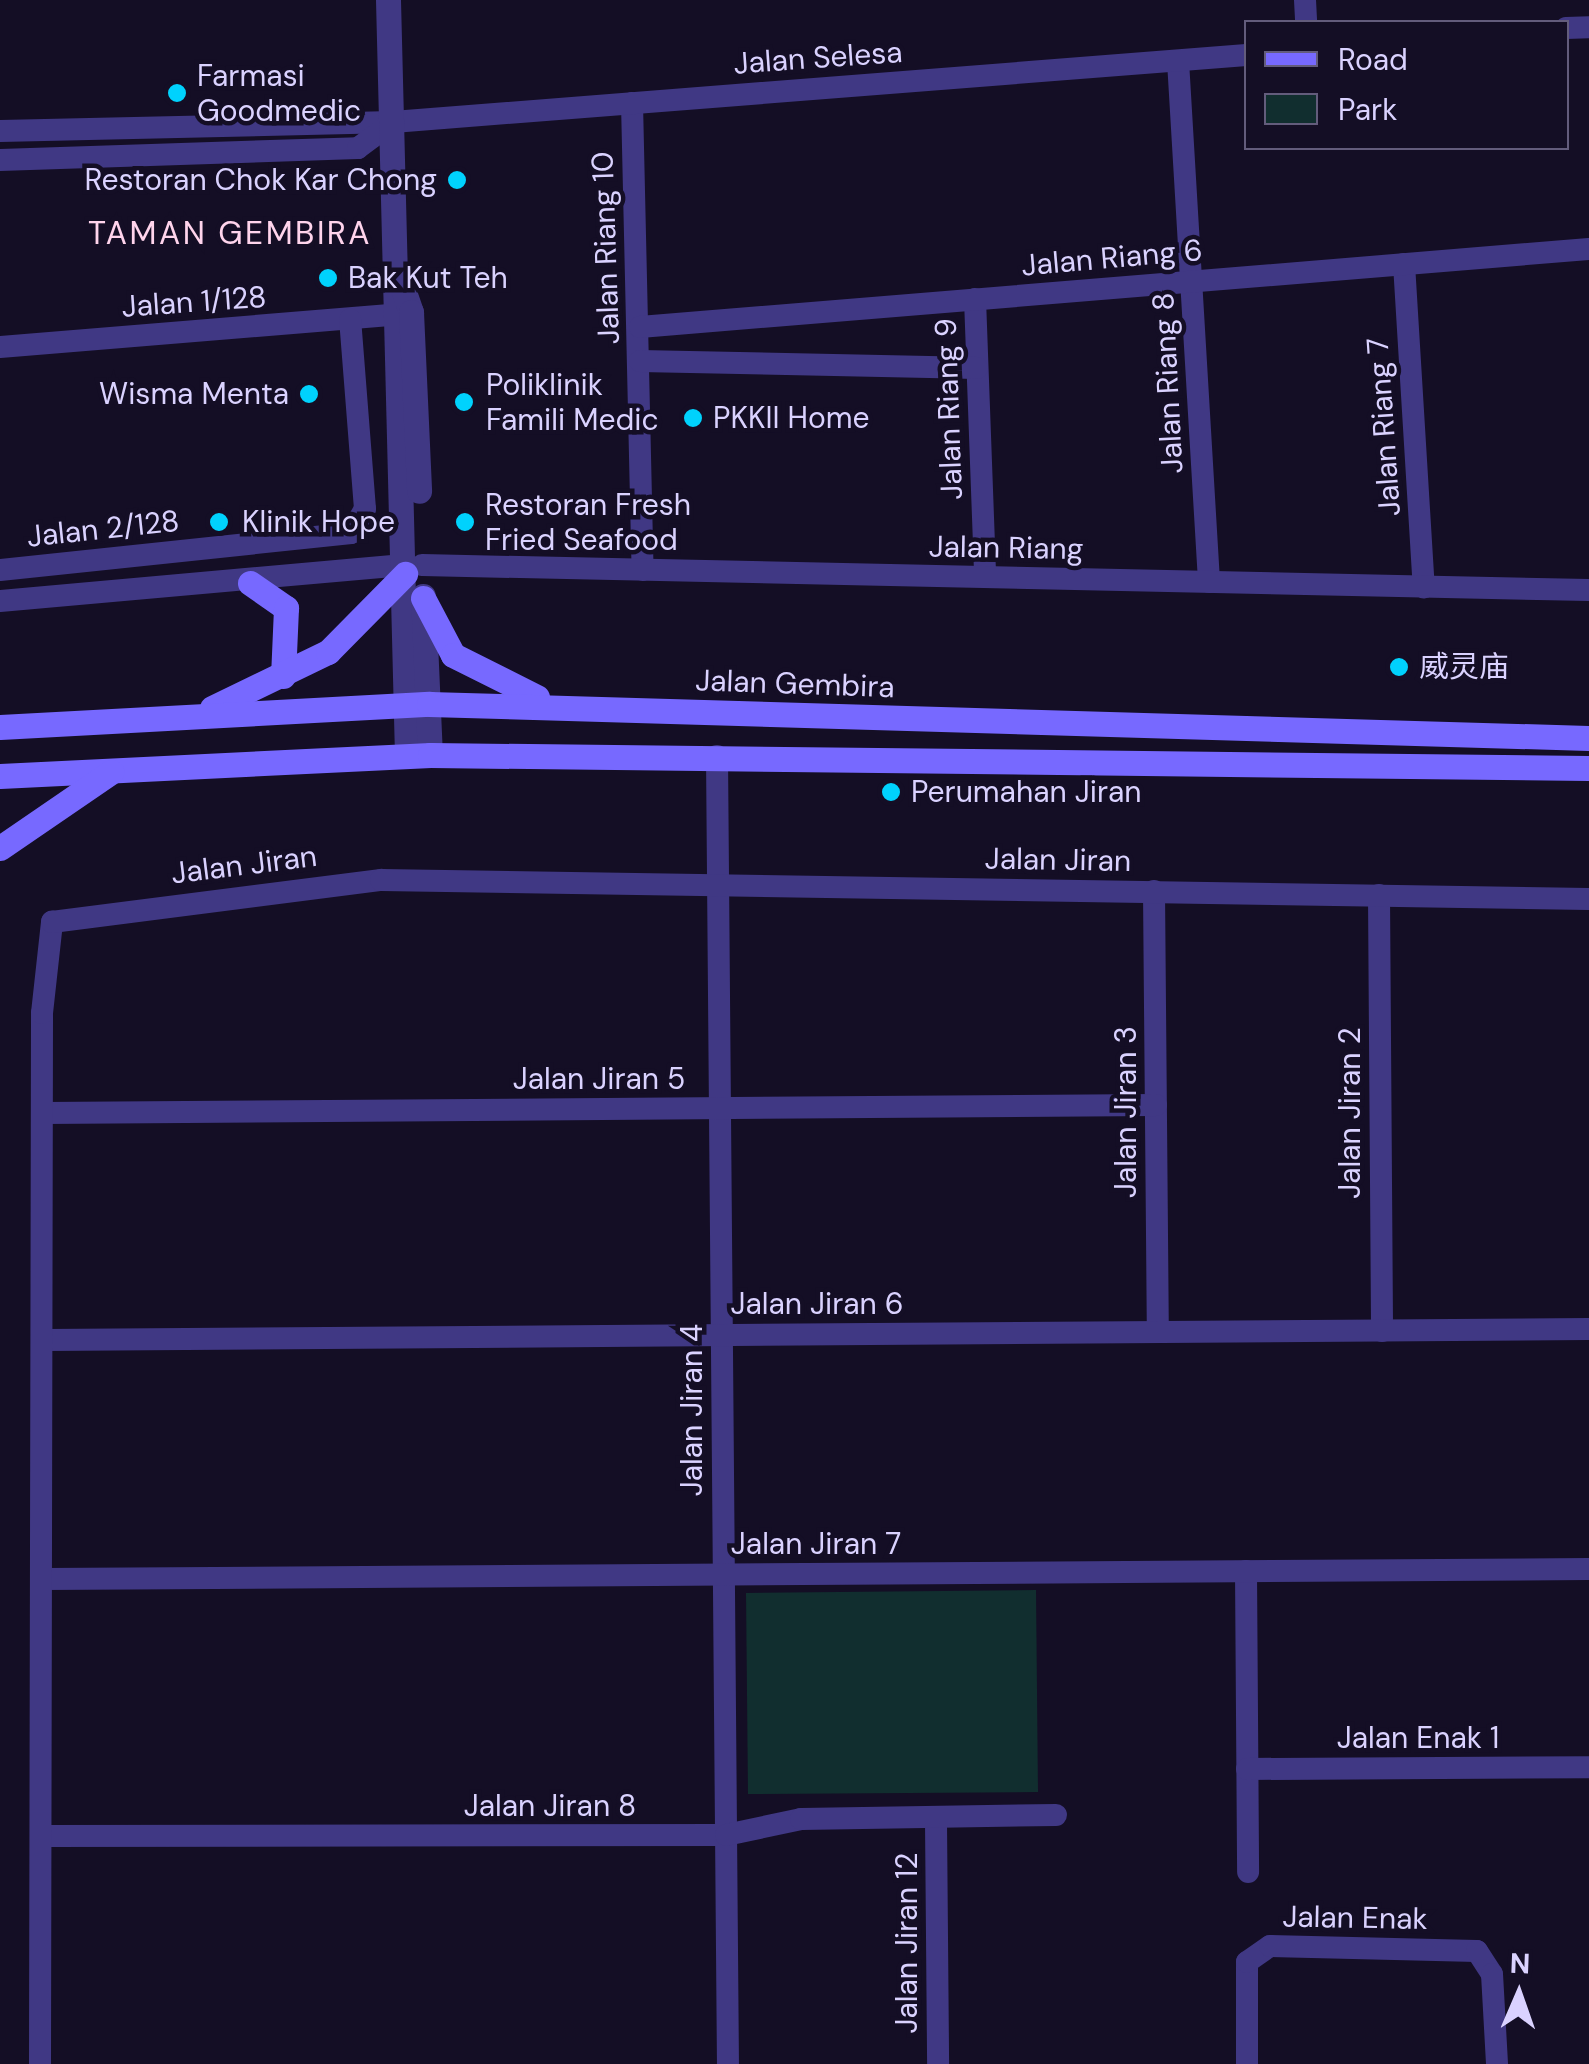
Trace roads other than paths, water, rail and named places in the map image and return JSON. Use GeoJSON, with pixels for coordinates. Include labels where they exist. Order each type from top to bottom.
{"type":"FeatureCollection","features":[{"type":"Feature","properties":{"kind":"main road"},"geometry":{"type":"LineString","coordinates":[[199,714],[283,676],[358,628],[411,568]]}},
{"type":"Feature","properties":{"kind":"main road"},"geometry":{"type":"LineString","coordinates":[[250,583],[286,608],[283,676]]}},
{"type":"Feature","properties":{"kind":"main road"},"geometry":{"type":"LineString","coordinates":[[423,598],[461,662],[566,706]]}},
{"type":"Feature","properties":{"kind":"main road","name":"Jalan Gembira"},"geometry":{"type":"LineString","coordinates":[[0,727],[418,704],[1589,738]]}},
{"type":"Feature","properties":{"kind":"main road"},"geometry":{"type":"LineString","coordinates":[[0,776],[418,755],[1589,768]]}},
{"type":"Feature","properties":{"kind":"main road"},"geometry":{"type":"LineString","coordinates":[[0,848],[116,769]]}},
{"type":"Feature","properties":{"kind":"street"},"geometry":{"type":"LineString","coordinates":[[388,0],[401,283],[393,315],[418,704]]}},
{"type":"Feature","properties":{"kind":"street","name":"Jalan Selesa"},"geometry":{"type":"LineString","coordinates":[[0,131],[394,122],[1244,54]]}},
{"type":"Feature","properties":{"kind":"street","name":"Jalan Riang 8"},"geometry":{"type":"LineString","coordinates":[[1178,60],[1209,582]]}},
{"type":"Feature","properties":{"kind":"street","name":"Jalan Riang 10"},"geometry":{"type":"LineString","coordinates":[[632,103],[644,570]]}},
{"type":"Feature","properties":{"kind":"street","name":"Jalan Selesa"},"geometry":{"type":"LineString","coordinates":[[0,160],[364,148],[394,122]]}},
{"type":"Feature","properties":{"kind":"street","name":"Jalan Riang 6"},"geometry":{"type":"LineString","coordinates":[[640,327],[1589,249]]}},
{"type":"Feature","properties":{"kind":"street","name":"Jalan Riang 7"},"geometry":{"type":"LineString","coordinates":[[1404,264],[1424,586]]}},
{"type":"Feature","properties":{"kind":"street"},"geometry":{"type":"LineString","coordinates":[[401,283],[411,312],[411,568],[423,598],[418,755]]}},
{"type":"Feature","properties":{"kind":"street","name":"Jalan Riang 9"},"geometry":{"type":"LineString","coordinates":[[975,299],[984,577]]}},
{"type":"Feature","properties":{"kind":"street","name":"Jalan 1/128"},"geometry":{"type":"LineString","coordinates":[[0,347],[393,315]]}},
{"type":"Feature","properties":{"kind":"street","name":"Jalan 2/128"},"geometry":{"type":"LineString","coordinates":[[0,570],[351,533],[364,509],[350,320]]}},
{"type":"Feature","properties":{"kind":"street"},"geometry":{"type":"LineString","coordinates":[[640,361],[977,368]]}},
{"type":"Feature","properties":{"kind":"street","name":"Jalan Riang"},"geometry":{"type":"LineString","coordinates":[[0,601],[411,568],[1589,590]]}},
{"type":"Feature","properties":{"kind":"street","name":"Jalan Jiran 4"},"geometry":{"type":"LineString","coordinates":[[718,756],[728,2064]]}},
{"type":"Feature","properties":{"kind":"street","name":"Jalan Jiran"},"geometry":{"type":"LineString","coordinates":[[40,2064],[44,948],[61,917],[382,880],[1589,899]]}},
{"type":"Feature","properties":{"kind":"street","name":"Jalan Jiran 3"},"geometry":{"type":"LineString","coordinates":[[1154,892],[1158,1332]]}},
{"type":"Feature","properties":{"kind":"street","name":"Jalan Jiran 2"},"geometry":{"type":"LineString","coordinates":[[1379,895],[1382,1330]]}},
{"type":"Feature","properties":{"kind":"street","name":"Jalan Jiran 5"},"geometry":{"type":"LineString","coordinates":[[43,1113],[1156,1105]]}},
{"type":"Feature","properties":{"kind":"street","name":"Jalan Jiran 6"},"geometry":{"type":"LineString","coordinates":[[44,1340],[1589,1329]]}},
{"type":"Feature","properties":{"kind":"street","name":"Jalan Jiran 7"},"geometry":{"type":"LineString","coordinates":[[44,1579],[1589,1568]]}},
{"type":"Feature","properties":{"kind":"street","name":"Jalan Enak"},"geometry":{"type":"LineString","coordinates":[[1246,1571],[1248,1872]]}},
{"type":"Feature","properties":{"kind":"street","name":"Jalan Enak 1"},"geometry":{"type":"LineString","coordinates":[[1247,1769],[1589,1767]]}},
{"type":"Feature","properties":{"kind":"street","name":"Jalan Jiran 8"},"geometry":{"type":"LineString","coordinates":[[41,1836],[726,1835],[787,1820],[936,1822],[1056,1815]]}},
{"type":"Feature","properties":{"kind":"street","name":"Jalan Jiran 12"},"geometry":{"type":"LineString","coordinates":[[936,1822],[938,2064]]}},
{"type":"Feature","properties":{"kind":"street","name":"Jalan Enak"},"geometry":{"type":"LineString","coordinates":[[1247,2064],[1245,1972],[1260,1948],[1467,1949],[1485,1957],[1492,1980],[1497,2064]]}},
{"type":"Feature","properties":{"kind":"place","name":"Farmasi Goodmedic"},"geometry":{"type":"Point","coordinates":[177,93]}},
{"type":"Feature","properties":{"kind":"place","name":"Restoran Chok Kar Chong"},"geometry":{"type":"Point","coordinates":[457,180]}},
{"type":"Feature","properties":{"kind":"place","name":"Bak Kut Teh"},"geometry":{"type":"Point","coordinates":[328,278]}},
{"type":"Feature","properties":{"kind":"place","name":"Wisma Menta"},"geometry":{"type":"Point","coordinates":[309,394]}},
{"type":"Feature","properties":{"kind":"place","name":"Poliklinik Famili Medic"},"geometry":{"type":"Point","coordinates":[464,402]}},
{"type":"Feature","properties":{"kind":"place","name":"PKKII Home"},"geometry":{"type":"Point","coordinates":[693,418]}},
{"type":"Feature","properties":{"kind":"place","name":"Klinik Hope"},"geometry":{"type":"Point","coordinates":[219,522]}},
{"type":"Feature","properties":{"kind":"place","name":"Restoran Fresh Fried Seafood"},"geometry":{"type":"Point","coordinates":[465,522]}},
{"type":"Feature","properties":{"kind":"place","name":"威灵庙"},"geometry":{"type":"Point","coordinates":[1399,667]}},
{"type":"Feature","properties":{"kind":"place","name":"Perumahan Jiran"},"geometry":{"type":"Point","coordinates":[891,792]}},
{"type":"Feature","properties":{"kind":"district","name":"TAMAN GEMBIRA"},"geometry":{"type":"Point","coordinates":[230,233]}}]}
